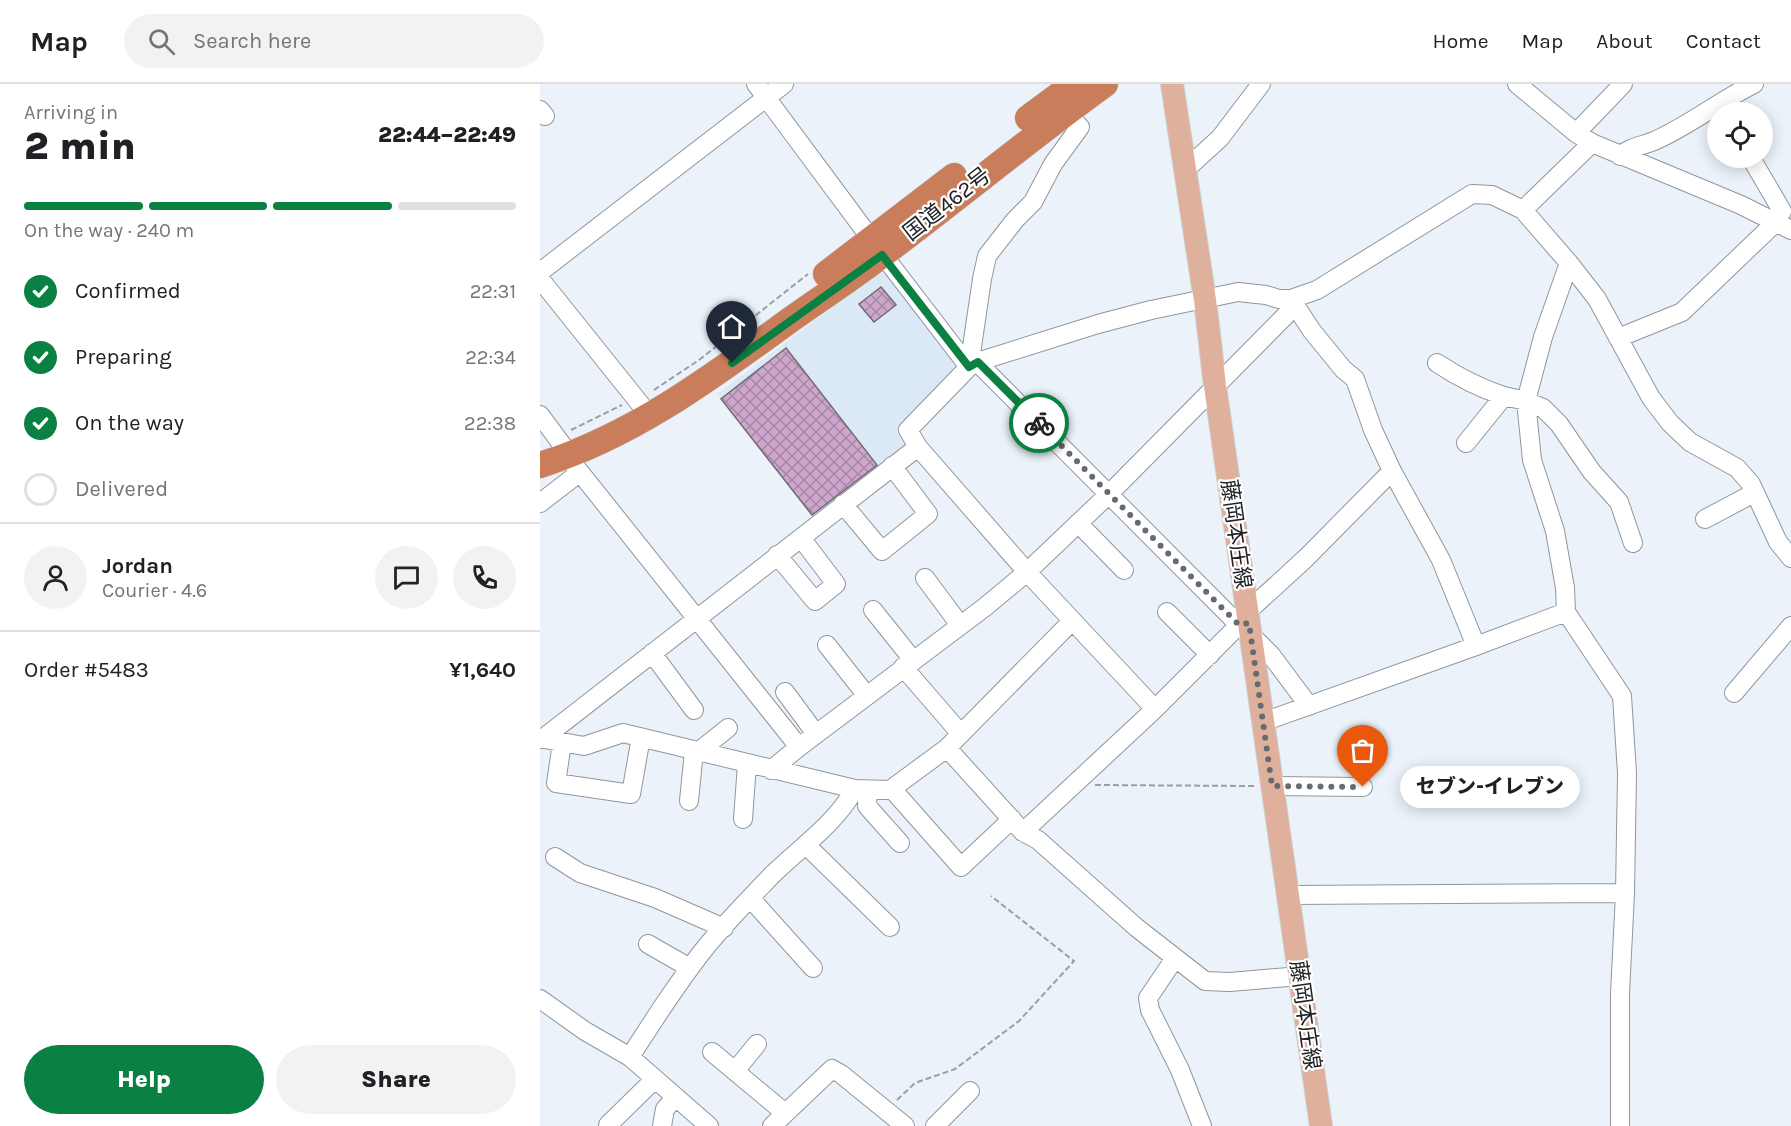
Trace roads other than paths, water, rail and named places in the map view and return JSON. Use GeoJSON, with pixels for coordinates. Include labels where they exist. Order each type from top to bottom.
{"type":"FeatureCollection","features":[{"type":"Feature","properties":{"kind":"highway","name":"国道462号"},"geometry":{"type":"LineString","coordinates":[[563,452],[627,429],[682,397],[877,247],[1074,84]]}},
{"type":"Feature","properties":{"kind":"highway","name":"国道462号"},"geometry":{"type":"LineString","coordinates":[[540,465],[639,400],[725,351],[877,247],[1105,84]]}},
{"type":"Feature","properties":{"kind":"main road","name":"藤岡本庄線"},"geometry":{"type":"LineString","coordinates":[[1172,84],[1204,300],[1246,624],[1263,722],[1321,1126]]}},
{"type":"Feature","properties":{"kind":"street"},"geometry":{"type":"LineString","coordinates":[[540,272],[761,91],[784,84]]}},
{"type":"Feature","properties":{"kind":"street"},"geometry":{"type":"LineString","coordinates":[[1185,170],[1220,138],[1261,84]]}},
{"type":"Feature","properties":{"kind":"street"},"geometry":{"type":"LineString","coordinates":[[1517,84],[1576,133],[1592,143],[1741,205],[1784,226]]}},
{"type":"Feature","properties":{"kind":"street"},"geometry":{"type":"LineString","coordinates":[[1576,133],[1623,84]]}},
{"type":"Feature","properties":{"kind":"street"},"geometry":{"type":"LineString","coordinates":[[1723,102],[1728,97],[1754,84]]}},
{"type":"Feature","properties":{"kind":"street"},"geometry":{"type":"LineString","coordinates":[[761,91],[877,247],[973,364],[1246,624],[1309,706]]}},
{"type":"Feature","properties":{"kind":"street"},"geometry":{"type":"LineString","coordinates":[[973,364],[982,279],[987,256],[1015,220],[1033,202],[1053,164],[1080,127],[1065,112]]}},
{"type":"Feature","properties":{"kind":"street"},"geometry":{"type":"LineString","coordinates":[[1620,156],[1624,151],[1653,142],[1707,115]]}},
{"type":"Feature","properties":{"kind":"street"},"geometry":{"type":"LineString","coordinates":[[1523,210],[1592,143]]}},
{"type":"Feature","properties":{"kind":"street"},"geometry":{"type":"LineString","coordinates":[[1757,168],[1782,211],[1784,226]]}},
{"type":"Feature","properties":{"kind":"street"},"geometry":{"type":"LineString","coordinates":[[1155,709],[1027,572],[918,447],[908,430],[973,364],[1098,324],[1151,310],[1239,292],[1291,299],[1317,290],[1472,194],[1492,195],[1523,210],[1597,299],[1651,398],[1670,423],[1690,442],[1737,468],[1751,484],[1778,542],[1791,558]]}},
{"type":"Feature","properties":{"kind":"street"},"geometry":{"type":"LineString","coordinates":[[1618,338],[1682,312],[1784,226]]}},
{"type":"Feature","properties":{"kind":"street"},"geometry":{"type":"LineString","coordinates":[[1569,263],[1543,337],[1526,401],[1532,460],[1555,531],[1565,588],[1566,612],[1622,696],[1627,773],[1625,893],[1620,994],[1620,1126]]}},
{"type":"Feature","properties":{"kind":"street"},"geometry":{"type":"LineString","coordinates":[[540,279],[639,400]]}},
{"type":"Feature","properties":{"kind":"street"},"geometry":{"type":"LineString","coordinates":[[771,770],[1027,572],[1110,493],[1292,309],[1291,299]]}},
{"type":"Feature","properties":{"kind":"street"},"geometry":{"type":"LineString","coordinates":[[1291,299],[1318,339],[1342,369],[1355,379],[1373,430],[1392,471],[1441,560],[1476,646]]}},
{"type":"Feature","properties":{"kind":"street"},"geometry":{"type":"LineString","coordinates":[[1437,363],[1460,379],[1543,408],[1559,424],[1592,472],[1619,502],[1633,543]]}},
{"type":"Feature","properties":{"kind":"street"},"geometry":{"type":"LineString","coordinates":[[1466,443],[1504,396]]}},
{"type":"Feature","properties":{"kind":"street"},"geometry":{"type":"LineString","coordinates":[[540,415],[563,452],[799,747]]}},
{"type":"Feature","properties":{"kind":"street"},"geometry":{"type":"LineString","coordinates":[[541,739],[918,447]]}},
{"type":"Feature","properties":{"kind":"street"},"geometry":{"type":"LineString","coordinates":[[540,503],[563,452]]}},
{"type":"Feature","properties":{"kind":"street"},"geometry":{"type":"LineString","coordinates":[[843,504],[882,551],[928,514],[892,466]]}},
{"type":"Feature","properties":{"kind":"street"},"geometry":{"type":"LineString","coordinates":[[892,789],[961,867],[1073,785],[1210,655],[1246,624],[1306,558],[1392,471]]}},
{"type":"Feature","properties":{"kind":"street"},"geometry":{"type":"LineString","coordinates":[[1704,519],[1754,493]]}},
{"type":"Feature","properties":{"kind":"street"},"geometry":{"type":"LineString","coordinates":[[1078,524],[1124,570]]}},
{"type":"Feature","properties":{"kind":"street"},"geometry":{"type":"LineString","coordinates":[[777,555],[815,601],[836,584],[801,538]]}},
{"type":"Feature","properties":{"kind":"street"},"geometry":{"type":"LineString","coordinates":[[925,578],[960,626]]}},
{"type":"Feature","properties":{"kind":"street"},"geometry":{"type":"LineString","coordinates":[[873,610],[908,664],[961,734]]}},
{"type":"Feature","properties":{"kind":"street"},"geometry":{"type":"LineString","coordinates":[[1167,612],[1210,655]]}},
{"type":"Feature","properties":{"kind":"street"},"geometry":{"type":"LineString","coordinates":[[1263,722],[1566,612]]}},
{"type":"Feature","properties":{"kind":"street"},"geometry":{"type":"LineString","coordinates":[[541,739],[584,746],[623,733],[771,770],[861,789],[880,791],[892,789],[947,748],[1072,621]]}},
{"type":"Feature","properties":{"kind":"street"},"geometry":{"type":"LineString","coordinates":[[1734,693],[1791,626]]}},
{"type":"Feature","properties":{"kind":"street"},"geometry":{"type":"LineString","coordinates":[[827,645],[867,696]]}},
{"type":"Feature","properties":{"kind":"street"},"geometry":{"type":"LineString","coordinates":[[652,653],[694,710]]}},
{"type":"Feature","properties":{"kind":"street"},"geometry":{"type":"LineString","coordinates":[[785,692],[816,734]]}},
{"type":"Feature","properties":{"kind":"street"},"geometry":{"type":"LineString","coordinates":[[689,801],[696,752],[728,728]]}},
{"type":"Feature","properties":{"kind":"street"},"geometry":{"type":"LineString","coordinates":[[562,742],[556,783],[631,794],[641,737]]}},
{"type":"Feature","properties":{"kind":"street"},"geometry":{"type":"LineString","coordinates":[[947,748],[1017,826],[1038,840],[1137,928],[1205,981],[1230,982],[1300,976]]}},
{"type":"Feature","properties":{"kind":"street"},"geometry":{"type":"LineString","coordinates":[[742,819],[747,764]]}},
{"type":"Feature","properties":{"kind":"street"},"geometry":{"type":"LineString","coordinates":[[1272,786],[1363,787]]}},
{"type":"Feature","properties":{"kind":"street"},"geometry":{"type":"LineString","coordinates":[[861,789],[867,806],[900,843]]}},
{"type":"Feature","properties":{"kind":"street"},"geometry":{"type":"LineString","coordinates":[[630,1057],[690,968],[724,928],[774,873],[834,819],[861,789]]}},
{"type":"Feature","properties":{"kind":"street"},"geometry":{"type":"LineString","coordinates":[[806,845],[890,927]]}},
{"type":"Feature","properties":{"kind":"street"},"geometry":{"type":"LineString","coordinates":[[555,857],[580,873],[656,898],[724,928]]}},
{"type":"Feature","properties":{"kind":"street"},"geometry":{"type":"LineString","coordinates":[[1288,895],[1625,893]]}},
{"type":"Feature","properties":{"kind":"street"},"geometry":{"type":"LineString","coordinates":[[751,899],[813,968]]}},
{"type":"Feature","properties":{"kind":"street"},"geometry":{"type":"LineString","coordinates":[[648,944],[690,968]]}},
{"type":"Feature","properties":{"kind":"street"},"geometry":{"type":"LineString","coordinates":[[1175,958],[1148,998],[1150,1010],[1180,1070],[1202,1126]]}},
{"type":"Feature","properties":{"kind":"street"},"geometry":{"type":"LineString","coordinates":[[543,1008],[630,1057],[709,1126]]}},
{"type":"Feature","properties":{"kind":"street"},"geometry":{"type":"LineString","coordinates":[[735,1071],[757,1044]]}},
{"type":"Feature","properties":{"kind":"street"},"geometry":{"type":"LineString","coordinates":[[712,1052],[735,1071],[779,1120],[832,1070],[841,1074],[905,1126]]}},
{"type":"Feature","properties":{"kind":"street"},"geometry":{"type":"LineString","coordinates":[[608,1125],[655,1080]]}},
{"type":"Feature","properties":{"kind":"street"},"geometry":{"type":"LineString","coordinates":[[935,1126],[970,1091]]}},
{"type":"Feature","properties":{"kind":"street"},"geometry":{"type":"LineString","coordinates":[[662,1126],[665,1109],[676,1097]]}},
{"type":"Feature","properties":{"kind":"place","name":"セブン-イレブン"},"geometry":{"type":"Point","coordinates":[1363,787]}}]}
